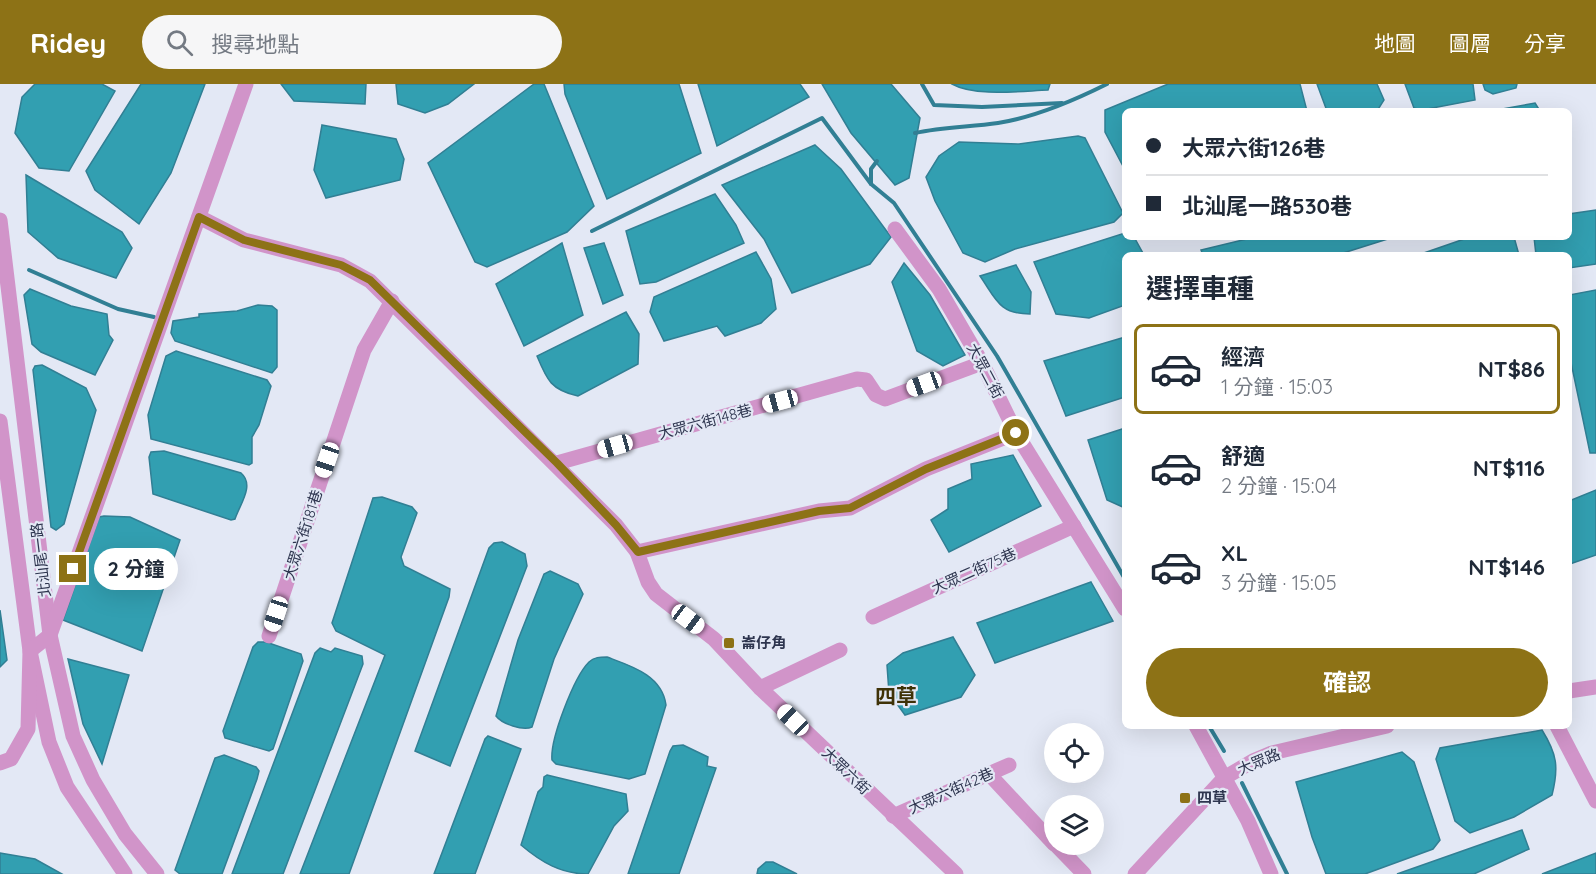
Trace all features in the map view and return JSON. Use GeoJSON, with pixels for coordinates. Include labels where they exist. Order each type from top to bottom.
{"type":"FeatureCollection","features":[{"type":"Feature","properties":{"kind":"street"},"geometry":{"type":"LineString","coordinates":[[0,763],[11,759],[28,729],[30,651],[50,635],[246,84]]}},
{"type":"Feature","properties":{"kind":"street","name":"大眾六街"},"geometry":{"type":"LineString","coordinates":[[199,217],[244,240],[341,265],[370,280],[557,463],[616,525],[638,552],[648,582],[656,594],[714,639],[760,688],[956,874]]}},
{"type":"Feature","properties":{"kind":"street","name":"北汕尾一路"},"geometry":{"type":"LineString","coordinates":[[0,220],[3,270],[50,635],[73,736],[93,780],[125,834],[157,874]]}},
{"type":"Feature","properties":{"kind":"street","name":"大眾二街"},"geometry":{"type":"LineString","coordinates":[[895,229],[939,289],[982,363],[1016,433],[1122,604]]}},
{"type":"Feature","properties":{"kind":"street","name":"大眾六街181巷"},"geometry":{"type":"LineString","coordinates":[[269,636],[364,350],[392,301]]}},
{"type":"Feature","properties":{"kind":"street","name":"大眾六街148巷"},"geometry":{"type":"LineString","coordinates":[[557,463],[857,379],[866,380],[876,395],[885,399],[982,363]]}},
{"type":"Feature","properties":{"kind":"street","name":"北汕尾一路"},"geometry":{"type":"LineString","coordinates":[[0,421],[30,651],[49,742],[67,787],[125,874]]}},
{"type":"Feature","properties":{"kind":"street"},"geometry":{"type":"LineString","coordinates":[[638,552],[819,511],[850,508],[926,469],[1016,433]]}},
{"type":"Feature","properties":{"kind":"street","name":"大眾二街75巷"},"geometry":{"type":"LineString","coordinates":[[873,617],[1074,526]]}},
{"type":"Feature","properties":{"kind":"street"},"geometry":{"type":"LineString","coordinates":[[760,688],[840,650]]}},
{"type":"Feature","properties":{"kind":"street"},"geometry":{"type":"LineString","coordinates":[[1572,691],[1596,687]]}},
{"type":"Feature","properties":{"kind":"street"},"geometry":{"type":"LineString","coordinates":[[1198,729],[1248,821],[1271,874]]}},
{"type":"Feature","properties":{"kind":"street","name":"大眾路"},"geometry":{"type":"LineString","coordinates":[[1135,874],[1224,778],[1272,753],[1375,729]]}},
{"type":"Feature","properties":{"kind":"street"},"geometry":{"type":"LineString","coordinates":[[1559,729],[1596,801]]}},
{"type":"Feature","properties":{"kind":"street","name":"大眾六街42巷"},"geometry":{"type":"LineString","coordinates":[[893,816],[1009,765]]}},
{"type":"Feature","properties":{"kind":"street"},"geometry":{"type":"LineString","coordinates":[[989,774],[1044,832]]}},
{"type":"Feature","properties":{"kind":"street"},"geometry":{"type":"LineString","coordinates":[[1066,855],[1084,874]]}},
{"type":"Feature","properties":{"kind":"water"},"geometry":{"type":"Polygon","coordinates":[[[35,84],[102,84],[115,91],[69,171],[39,168],[15,133],[22,97],[35,84]]]}},
{"type":"Feature","properties":{"kind":"water"},"geometry":{"type":"Polygon","coordinates":[[[141,84],[205,84],[171,173],[139,224],[95,190],[86,171],[141,84]]]}},
{"type":"Feature","properties":{"kind":"water"},"geometry":{"type":"Polygon","coordinates":[[[281,84],[366,84],[365,104],[294,101],[281,84]]]}},
{"type":"Feature","properties":{"kind":"water"},"geometry":{"type":"Polygon","coordinates":[[[396,84],[474,84],[448,104],[425,113],[398,104],[396,84]]]}},
{"type":"Feature","properties":{"kind":"water"},"geometry":{"type":"Polygon","coordinates":[[[534,84],[544,84],[594,206],[567,232],[487,267],[475,262],[428,163],[534,84]]]}},
{"type":"Feature","properties":{"kind":"water"},"geometry":{"type":"Polygon","coordinates":[[[564,84],[679,84],[701,153],[607,199],[565,94],[564,84]]]}},
{"type":"Feature","properties":{"kind":"water"},"geometry":{"type":"Polygon","coordinates":[[[698,84],[800,84],[809,97],[717,146],[698,84]]]}},
{"type":"Feature","properties":{"kind":"water"},"geometry":{"type":"Polygon","coordinates":[[[822,84],[891,84],[920,118],[909,178],[895,185],[851,133],[822,84]]]}},
{"type":"Feature","properties":{"kind":"water"},"geometry":{"type":"Polygon","coordinates":[[[952,84],[1050,84],[1048,90],[985,92],[973,91],[952,84]]]}},
{"type":"Feature","properties":{"kind":"water"},"geometry":{"type":"Polygon","coordinates":[[[1168,84],[1300,84],[1306,108],[1122,108],[1122,164],[1105,132],[1105,110],[1168,84]]]}},
{"type":"Feature","properties":{"kind":"water"},"geometry":{"type":"Polygon","coordinates":[[[1317,84],[1377,84],[1384,100],[1379,108],[1326,108],[1317,84]]]}},
{"type":"Feature","properties":{"kind":"water"},"geometry":{"type":"Polygon","coordinates":[[[1405,84],[1473,84],[1475,100],[1433,108],[1414,108],[1405,84]]]}},
{"type":"Feature","properties":{"kind":"water"},"geometry":{"type":"Polygon","coordinates":[[[1483,84],[1517,84],[1516,88],[1493,94],[1485,90],[1483,84]]]}},
{"type":"Feature","properties":{"kind":"water"},"geometry":{"type":"Polygon","coordinates":[[[1535,103],[1538,108],[1508,108],[1535,103]]]}},
{"type":"Feature","properties":{"kind":"water"},"geometry":{"type":"Polygon","coordinates":[[[322,125],[396,139],[404,159],[400,180],[326,198],[314,170],[322,125]]]}},
{"type":"Feature","properties":{"kind":"water"},"geometry":{"type":"Polygon","coordinates":[[[1078,136],[1085,138],[1122,214],[1114,222],[1015,249],[985,262],[963,253],[935,201],[926,177],[939,156],[959,142],[1019,144],[1078,136]]]}},
{"type":"Feature","properties":{"kind":"water"},"geometry":{"type":"Polygon","coordinates":[[[815,145],[841,169],[891,237],[870,264],[792,293],[764,239],[722,185],[815,145]]]}},
{"type":"Feature","properties":{"kind":"water"},"geometry":{"type":"Polygon","coordinates":[[[26,175],[122,232],[132,248],[116,278],[58,258],[28,232],[26,175]]]}},
{"type":"Feature","properties":{"kind":"water"},"geometry":{"type":"Polygon","coordinates":[[[715,194],[736,225],[744,243],[656,282],[640,284],[626,231],[715,194]]]}},
{"type":"Feature","properties":{"kind":"water"},"geometry":{"type":"Polygon","coordinates":[[[1596,210],[1596,264],[1572,268],[1572,252],[1536,252],[1534,240],[1572,240],[1572,214],[1596,210]]]}},
{"type":"Feature","properties":{"kind":"water"},"geometry":{"type":"Polygon","coordinates":[[[1122,234],[1122,240],[1136,240],[1142,252],[1122,252],[1122,306],[1089,318],[1056,314],[1034,262],[1122,234]]]}},
{"type":"Feature","properties":{"kind":"water"},"geometry":{"type":"Polygon","coordinates":[[[1243,240],[1384,240],[1346,252],[1202,252],[1201,250],[1243,240]]]}},
{"type":"Feature","properties":{"kind":"water"},"geometry":{"type":"Polygon","coordinates":[[[1461,240],[1515,240],[1518,252],[1427,252],[1461,240]]]}},
{"type":"Feature","properties":{"kind":"water"},"geometry":{"type":"Polygon","coordinates":[[[562,243],[583,315],[524,346],[496,284],[562,243]]]}},
{"type":"Feature","properties":{"kind":"water"},"geometry":{"type":"Polygon","coordinates":[[[604,243],[623,295],[603,304],[584,248],[604,243]]]}},
{"type":"Feature","properties":{"kind":"water"},"geometry":{"type":"Polygon","coordinates":[[[756,252],[771,279],[776,309],[761,323],[725,336],[717,326],[664,341],[650,312],[654,297],[756,252]]]}},
{"type":"Feature","properties":{"kind":"water"},"geometry":{"type":"Polygon","coordinates":[[[904,263],[930,295],[965,355],[943,366],[917,351],[892,282],[904,263]]]}},
{"type":"Feature","properties":{"kind":"water"},"geometry":{"type":"Polygon","coordinates":[[[1016,265],[1031,292],[1030,314],[1011,311],[999,304],[980,276],[1016,265]]]}},
{"type":"Feature","properties":{"kind":"water"},"geometry":{"type":"Polygon","coordinates":[[[30,289],[71,306],[107,314],[109,335],[113,340],[95,375],[41,352],[32,344],[24,295],[30,289]]]}},
{"type":"Feature","properties":{"kind":"water"},"geometry":{"type":"Polygon","coordinates":[[[1596,290],[1596,453],[1590,453],[1572,367],[1572,294],[1596,290]]]}},
{"type":"Feature","properties":{"kind":"water"},"geometry":{"type":"Polygon","coordinates":[[[258,305],[272,306],[277,310],[277,367],[272,373],[175,341],[171,333],[173,321],[199,317],[199,314],[237,311],[258,305]]]}},
{"type":"Feature","properties":{"kind":"water"},"geometry":{"type":"Polygon","coordinates":[[[626,312],[639,334],[638,364],[578,396],[562,391],[551,383],[537,356],[626,312]]]}},
{"type":"Feature","properties":{"kind":"water"},"geometry":{"type":"Polygon","coordinates":[[[1122,338],[1122,398],[1066,416],[1044,361],[1122,338]]]}},
{"type":"Feature","properties":{"kind":"water"},"geometry":{"type":"Polygon","coordinates":[[[176,351],[267,380],[271,386],[259,425],[252,437],[252,463],[249,465],[151,439],[148,415],[166,356],[176,351]]]}},
{"type":"Feature","properties":{"kind":"water"},"geometry":{"type":"Polygon","coordinates":[[[42,365],[86,388],[96,410],[64,524],[56,530],[51,527],[33,370],[35,366],[42,365]]]}},
{"type":"Feature","properties":{"kind":"water"},"geometry":{"type":"Polygon","coordinates":[[[1122,429],[1122,507],[1107,500],[1088,440],[1122,429]]]}},
{"type":"Feature","properties":{"kind":"water"},"geometry":{"type":"Polygon","coordinates":[[[164,451],[241,473],[247,483],[247,489],[235,519],[231,520],[153,494],[149,457],[151,452],[164,451]]]}},
{"type":"Feature","properties":{"kind":"water"},"geometry":{"type":"Polygon","coordinates":[[[1013,455],[1041,506],[949,552],[931,520],[948,509],[948,489],[972,479],[971,464],[1013,455]]]}},
{"type":"Feature","properties":{"kind":"water"},"geometry":{"type":"Polygon","coordinates":[[[1596,490],[1596,555],[1572,563],[1572,500],[1596,490]]]}},
{"type":"Feature","properties":{"kind":"water"},"geometry":{"type":"Polygon","coordinates":[[[382,497],[412,507],[417,513],[401,557],[404,566],[450,589],[449,597],[349,874],[300,874],[385,655],[336,631],[332,623],[373,498],[382,497]]]}},
{"type":"Feature","properties":{"kind":"water"},"geometry":{"type":"Polygon","coordinates":[[[99,517],[130,517],[180,540],[142,651],[63,620],[99,517]]]}},
{"type":"Feature","properties":{"kind":"water"},"geometry":{"type":"Polygon","coordinates":[[[502,542],[525,554],[527,566],[450,766],[415,751],[489,548],[494,543],[502,542]]]}},
{"type":"Feature","properties":{"kind":"water"},"geometry":{"type":"Polygon","coordinates":[[[550,571],[578,584],[583,594],[554,659],[532,727],[518,727],[503,722],[496,716],[518,640],[544,574],[550,571]]]}},
{"type":"Feature","properties":{"kind":"water"},"geometry":{"type":"Polygon","coordinates":[[[1091,582],[1113,621],[995,663],[977,623],[1091,582]]]}},
{"type":"Feature","properties":{"kind":"water"},"geometry":{"type":"Polygon","coordinates":[[[0,610],[7,660],[0,667],[0,610]]]}},
{"type":"Feature","properties":{"kind":"water"},"geometry":{"type":"Polygon","coordinates":[[[953,637],[975,675],[961,697],[905,715],[889,693],[887,665],[903,653],[953,637]]]}},
{"type":"Feature","properties":{"kind":"water"},"geometry":{"type":"Polygon","coordinates":[[[258,642],[266,642],[301,654],[303,661],[273,749],[269,751],[225,738],[223,731],[253,647],[258,642]]]}},
{"type":"Feature","properties":{"kind":"water"},"geometry":{"type":"Polygon","coordinates":[[[320,648],[331,652],[335,648],[362,656],[363,664],[283,874],[232,874],[315,653],[320,648]]]}},
{"type":"Feature","properties":{"kind":"water"},"geometry":{"type":"Polygon","coordinates":[[[607,657],[635,668],[652,679],[663,695],[666,705],[645,774],[629,779],[556,764],[552,760],[555,738],[570,694],[591,660],[607,657]]]}},
{"type":"Feature","properties":{"kind":"water"},"geometry":{"type":"Polygon","coordinates":[[[68,659],[129,675],[102,764],[83,724],[68,659]]]}},
{"type":"Feature","properties":{"kind":"water"},"geometry":{"type":"Polygon","coordinates":[[[1542,730],[1554,754],[1556,776],[1552,795],[1514,817],[1470,833],[1455,821],[1436,759],[1440,748],[1542,730]]]}},
{"type":"Feature","properties":{"kind":"water"},"geometry":{"type":"Polygon","coordinates":[[[488,736],[521,749],[475,874],[434,874],[485,739],[488,736]]]}},
{"type":"Feature","properties":{"kind":"water"},"geometry":{"type":"Polygon","coordinates":[[[683,745],[708,757],[707,766],[716,768],[679,874],[628,874],[670,751],[673,746],[683,745]]]}},
{"type":"Feature","properties":{"kind":"water"},"geometry":{"type":"Polygon","coordinates":[[[1402,752],[1414,762],[1440,840],[1433,849],[1365,874],[1326,874],[1312,837],[1296,782],[1402,752]]]}},
{"type":"Feature","properties":{"kind":"water"},"geometry":{"type":"Polygon","coordinates":[[[224,755],[256,767],[259,771],[222,874],[180,874],[175,870],[215,758],[224,755]]]}},
{"type":"Feature","properties":{"kind":"water"},"geometry":{"type":"Polygon","coordinates":[[[547,775],[626,794],[628,811],[614,826],[588,874],[569,872],[552,866],[521,845],[538,792],[543,787],[544,777],[547,775]]]}},
{"type":"Feature","properties":{"kind":"water"},"geometry":{"type":"Polygon","coordinates":[[[1522,830],[1529,849],[1474,874],[1397,874],[1522,830]]]}},
{"type":"Feature","properties":{"kind":"water"},"geometry":{"type":"Polygon","coordinates":[[[0,853],[35,859],[62,874],[0,874],[0,853]]]}},
{"type":"Feature","properties":{"kind":"water"},"geometry":{"type":"Polygon","coordinates":[[[1596,853],[1596,874],[1542,874],[1596,853]]]}},
{"type":"Feature","properties":{"kind":"water"},"geometry":{"type":"Polygon","coordinates":[[[766,862],[773,862],[797,874],[757,874],[758,869],[766,862]]]}},
{"type":"Feature","properties":{"kind":"waterway"},"geometry":{"type":"LineString","coordinates":[[922,84],[934,105],[982,107],[1062,103]]}},
{"type":"Feature","properties":{"kind":"waterway"},"geometry":{"type":"LineString","coordinates":[[915,133],[998,123],[1026,117],[1068,102],[1107,84]]}},
{"type":"Feature","properties":{"kind":"waterway"},"geometry":{"type":"LineString","coordinates":[[592,231],[822,118],[871,184],[894,203],[997,356],[1122,574]]}},
{"type":"Feature","properties":{"kind":"waterway"},"geometry":{"type":"LineString","coordinates":[[871,184],[871,169],[877,161]]}},
{"type":"Feature","properties":{"kind":"waterway"},"geometry":{"type":"LineString","coordinates":[[29,270],[118,309],[154,317]]}},
{"type":"Feature","properties":{"kind":"waterway"},"geometry":{"type":"LineString","coordinates":[[1211,729],[1224,751]]}},
{"type":"Feature","properties":{"kind":"waterway"},"geometry":{"type":"LineString","coordinates":[[1242,783],[1287,874]]}},
{"type":"Feature","properties":{"kind":"place","name":"崙仔角"},"geometry":{"type":"Point","coordinates":[729,643]}},
{"type":"Feature","properties":{"kind":"place","name":"四草"},"geometry":{"type":"Point","coordinates":[1185,798]}},
{"type":"Feature","properties":{"kind":"district","name":"四草"},"geometry":{"type":"Point","coordinates":[896,697]}},
{"type":"Feature","properties":{"kind":"route"},"geometry":{"type":"LineString","coordinates":[[73,569],[199,217],[244,240],[341,265],[370,280],[557,463],[616,525],[638,552],[819,511],[850,508],[926,469],[1016,433]]}}]}
